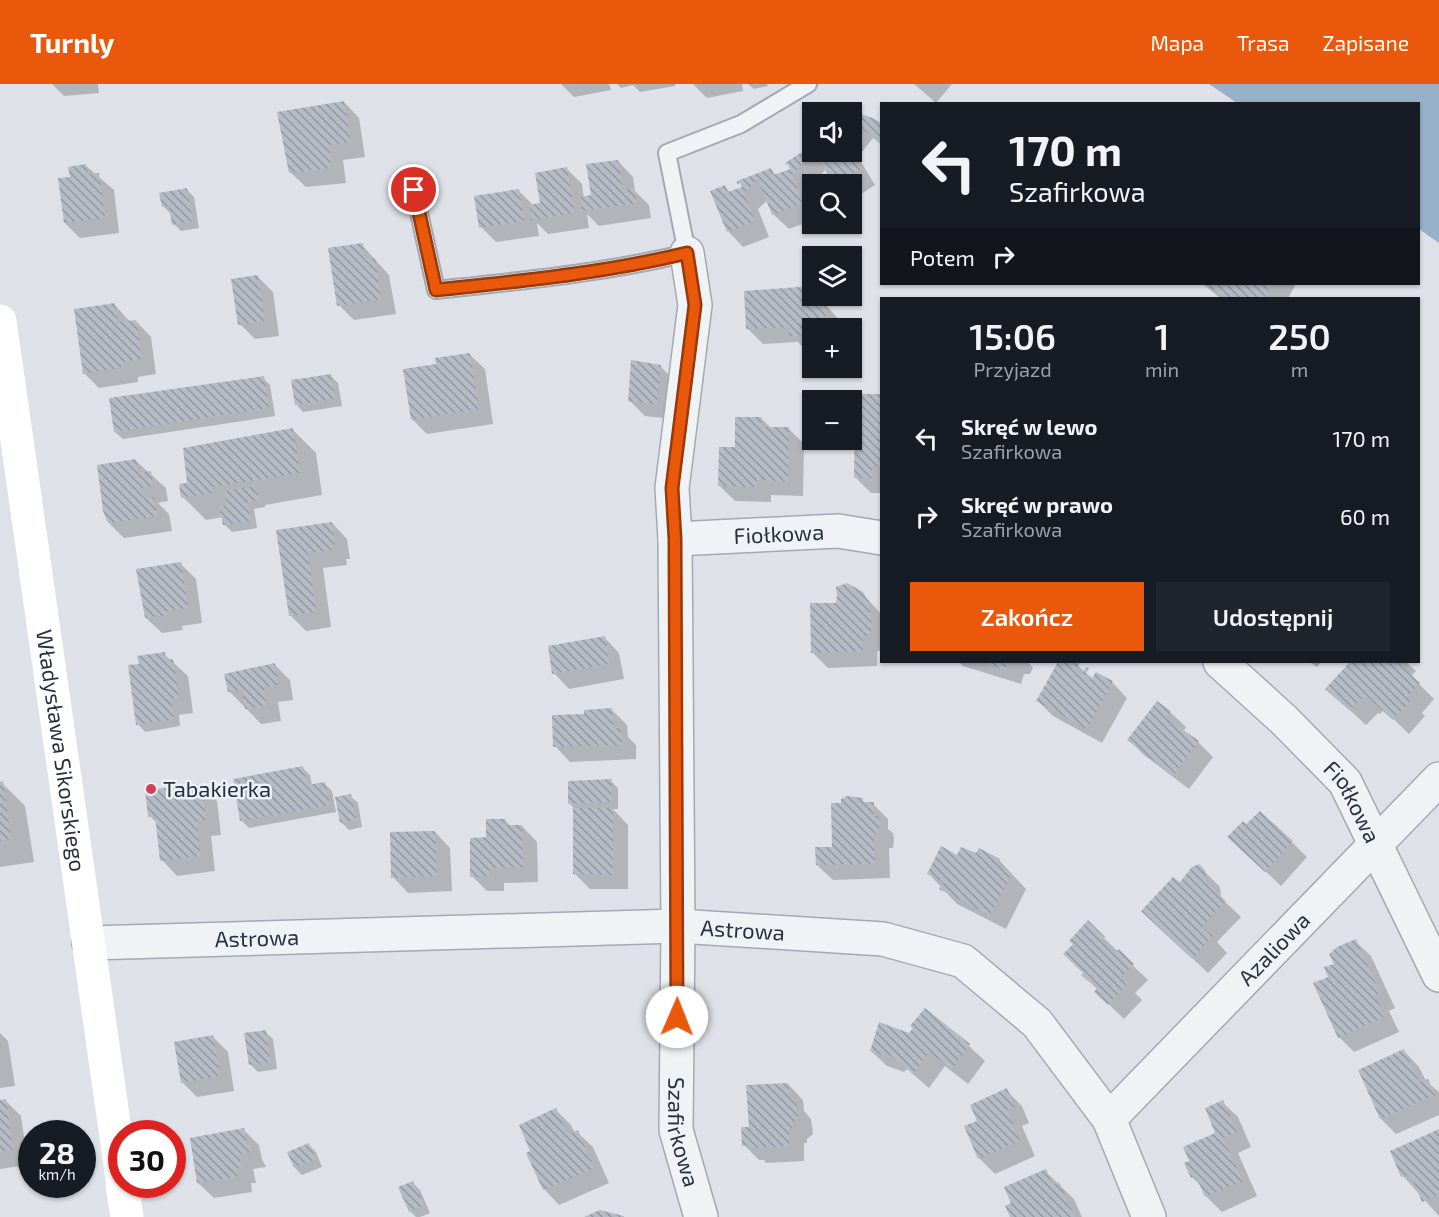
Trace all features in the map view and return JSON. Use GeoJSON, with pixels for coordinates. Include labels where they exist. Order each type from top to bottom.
{"type":"FeatureCollection","features":[{"type":"Feature","properties":{"kind":"main road","name":"Władysława Sikorskiego"},"geometry":{"type":"LineString","coordinates":[[0,321],[114,1120]]}},
{"type":"Feature","properties":{"kind":"main road"},"geometry":{"type":"LineString","coordinates":[[124,1198],[127,1217]]}},
{"type":"Feature","properties":{"kind":"street","name":"Szafirkowa"},"geometry":{"type":"LineString","coordinates":[[687,253],[695,305],[672,488],[675,539],[678,926],[676,1130],[701,1217]]}},
{"type":"Feature","properties":{"kind":"street","name":"Fiołkowa"},"geometry":{"type":"LineString","coordinates":[[675,539],[838,531],[880,538]]}},
{"type":"Feature","properties":{"kind":"street","name":"Fiołkowa"},"geometry":{"type":"LineString","coordinates":[[1221,663],[1284,720],[1345,782],[1439,975]]}},
{"type":"Feature","properties":{"kind":"street","name":"Azaliowa"},"geometry":{"type":"LineString","coordinates":[[1109,1119],[1439,779]]}},
{"type":"Feature","properties":{"kind":"street","name":"Astrowa"},"geometry":{"type":"LineString","coordinates":[[89,944],[678,926],[883,939],[963,962],[1037,1023],[1109,1119],[1149,1217]]}},
{"type":"Feature","properties":{"kind":"lane"},"geometry":{"type":"LineString","coordinates":[[414,190],[436,290],[642,264],[687,253],[667,153],[741,124],[808,84]]}},
{"type":"Feature","properties":{"kind":"water"},"geometry":{"type":"Polygon","coordinates":[[[1209,84],[1439,84],[1439,243],[1420,230],[1420,102],[1236,102],[1209,84]]]}},
{"type":"Feature","properties":{"kind":"building"},"geometry":{"type":"Polygon","coordinates":[[[344,101],[351,142],[329,145],[331,168],[289,173],[277,112],[344,101]]]}},
{"type":"Feature","properties":{"kind":"building"},"geometry":{"type":"Polygon","coordinates":[[[862,114],[880,123],[880,142],[862,128],[862,114]]]}},
{"type":"Feature","properties":{"kind":"building"},"geometry":{"type":"Polygon","coordinates":[[[802,152],[802,162],[804,162],[792,175],[802,203],[772,215],[758,179],[744,193],[755,221],[727,232],[710,191],[725,185],[728,192],[742,187],[740,183],[737,184],[737,181],[771,168],[774,175],[790,169],[785,163],[802,152]]]}},
{"type":"Feature","properties":{"kind":"building"},"geometry":{"type":"Polygon","coordinates":[[[618,160],[623,190],[634,188],[637,203],[582,211],[580,197],[591,195],[586,164],[618,160]]]}},
{"type":"Feature","properties":{"kind":"building"},"geometry":{"type":"Polygon","coordinates":[[[820,162],[856,162],[861,169],[852,174],[828,174],[820,162]]]}},
{"type":"Feature","properties":{"kind":"building"},"geometry":{"type":"Polygon","coordinates":[[[86,164],[88,174],[99,173],[105,218],[64,223],[58,178],[70,177],[68,167],[86,164]]]}},
{"type":"Feature","properties":{"kind":"building"},"geometry":{"type":"Polygon","coordinates":[[[567,167],[574,213],[531,220],[529,205],[540,203],[535,173],[567,167]]]}},
{"type":"Feature","properties":{"kind":"building"},"geometry":{"type":"Polygon","coordinates":[[[187,188],[193,221],[172,225],[169,206],[162,207],[159,193],[187,188]]]}},
{"type":"Feature","properties":{"kind":"building"},"geometry":{"type":"Polygon","coordinates":[[[519,189],[524,221],[479,228],[474,196],[519,189]]]}},
{"type":"Feature","properties":{"kind":"building"},"geometry":{"type":"Polygon","coordinates":[[[363,243],[365,260],[375,258],[381,299],[337,306],[328,248],[363,243]]]}},
{"type":"Feature","properties":{"kind":"building"},"geometry":{"type":"Polygon","coordinates":[[[258,275],[265,321],[238,325],[231,279],[258,275]]]}},
{"type":"Feature","properties":{"kind":"building"},"geometry":{"type":"Polygon","coordinates":[[[1205,285],[1272,285],[1265,297],[1226,297],[1205,285]]]}},
{"type":"Feature","properties":{"kind":"building"},"geometry":{"type":"Polygon","coordinates":[[[802,287],[802,306],[826,306],[827,315],[822,318],[802,318],[802,335],[789,336],[789,327],[746,329],[744,291],[802,287]]]}},
{"type":"Feature","properties":{"kind":"building"},"geometry":{"type":"Polygon","coordinates":[[[115,303],[118,322],[136,320],[142,359],[123,362],[124,367],[83,374],[74,309],[115,303]]]}},
{"type":"Feature","properties":{"kind":"building"},"geometry":{"type":"Polygon","coordinates":[[[470,353],[479,409],[411,420],[403,369],[436,364],[435,358],[470,353]]]}},
{"type":"Feature","properties":{"kind":"building"},"geometry":{"type":"Polygon","coordinates":[[[631,360],[661,365],[657,404],[628,401],[631,360]]]}},
{"type":"Feature","properties":{"kind":"building"},"geometry":{"type":"Polygon","coordinates":[[[331,374],[335,399],[295,405],[291,380],[331,374]]]}},
{"type":"Feature","properties":{"kind":"building"},"geometry":{"type":"Polygon","coordinates":[[[264,376],[269,408],[114,432],[109,398],[264,376]]]}},
{"type":"Feature","properties":{"kind":"building"},"geometry":{"type":"Polygon","coordinates":[[[862,394],[880,394],[880,467],[872,466],[872,478],[854,478],[854,450],[862,450],[862,394]]]}},
{"type":"Feature","properties":{"kind":"building"},"geometry":{"type":"Polygon","coordinates":[[[735,417],[762,417],[761,427],[789,427],[788,481],[757,480],[756,487],[718,486],[719,447],[735,447],[735,417]]]}},
{"type":"Feature","properties":{"kind":"building"},"geometry":{"type":"Polygon","coordinates":[[[293,428],[300,473],[213,487],[213,493],[181,498],[179,484],[187,483],[183,448],[293,428]]]}},
{"type":"Feature","properties":{"kind":"building"},"geometry":{"type":"Polygon","coordinates":[[[136,459],[138,473],[151,471],[153,486],[141,488],[143,498],[154,497],[157,516],[108,523],[103,511],[97,465],[136,459]]]}},
{"type":"Feature","properties":{"kind":"building"},"geometry":{"type":"Polygon","coordinates":[[[256,486],[259,500],[247,502],[251,521],[223,525],[219,506],[227,505],[224,491],[256,486]]]}},
{"type":"Feature","properties":{"kind":"building"},"geometry":{"type":"Polygon","coordinates":[[[332,522],[335,544],[332,544],[332,550],[308,553],[316,612],[289,616],[276,530],[332,522]]]}},
{"type":"Feature","properties":{"kind":"building"},"geometry":{"type":"Polygon","coordinates":[[[181,562],[188,608],[167,611],[168,615],[145,618],[136,569],[181,562]]]}},
{"type":"Feature","properties":{"kind":"building"},"geometry":{"type":"Polygon","coordinates":[[[847,583],[863,592],[869,602],[872,625],[870,636],[862,636],[863,651],[811,653],[810,603],[836,603],[836,587],[847,583]]]}},
{"type":"Feature","properties":{"kind":"building"},"geometry":{"type":"Polygon","coordinates":[[[605,636],[609,664],[552,674],[548,646],[605,636]]]}},
{"type":"Feature","properties":{"kind":"building"},"geometry":{"type":"Polygon","coordinates":[[[165,652],[166,660],[173,659],[179,698],[171,698],[174,719],[136,725],[128,665],[139,664],[137,656],[165,652]]]}},
{"type":"Feature","properties":{"kind":"building"},"geometry":{"type":"Polygon","coordinates":[[[275,663],[278,685],[264,687],[266,706],[245,709],[242,690],[228,692],[224,674],[275,663]]]}},
{"type":"Feature","properties":{"kind":"building"},"geometry":{"type":"Polygon","coordinates":[[[984,663],[1008,663],[1005,670],[984,663]]]}},
{"type":"Feature","properties":{"kind":"building"},"geometry":{"type":"Polygon","coordinates":[[[1057,663],[1080,663],[1075,671],[1082,674],[1086,667],[1089,668],[1085,676],[1091,680],[1096,672],[1113,681],[1087,729],[1036,701],[1057,663]]]}},
{"type":"Feature","properties":{"kind":"building"},"geometry":{"type":"Polygon","coordinates":[[[1349,663],[1398,663],[1420,683],[1407,697],[1411,700],[1393,720],[1367,696],[1366,698],[1363,696],[1350,711],[1325,689],[1349,663]]]}},
{"type":"Feature","properties":{"kind":"building"},"geometry":{"type":"Polygon","coordinates":[[[1157,701],[1171,711],[1166,718],[1199,741],[1173,775],[1127,740],[1157,701]]]}},
{"type":"Feature","properties":{"kind":"building"},"geometry":{"type":"Polygon","coordinates":[[[612,708],[613,728],[621,728],[622,745],[553,747],[552,715],[584,714],[584,710],[612,708]]]}},
{"type":"Feature","properties":{"kind":"building"},"geometry":{"type":"Polygon","coordinates":[[[303,766],[307,785],[325,782],[330,805],[240,821],[233,779],[303,766]]]}},
{"type":"Feature","properties":{"kind":"building"},"geometry":{"type":"Polygon","coordinates":[[[612,779],[611,802],[568,804],[568,781],[612,779]]]}},
{"type":"Feature","properties":{"kind":"building"},"geometry":{"type":"Polygon","coordinates":[[[3,781],[11,839],[0,841],[0,782],[3,781]]]}},
{"type":"Feature","properties":{"kind":"building"},"geometry":{"type":"Polygon","coordinates":[[[202,784],[206,820],[197,821],[200,856],[160,861],[155,816],[148,817],[145,790],[202,784]]]}},
{"type":"Feature","properties":{"kind":"building"},"geometry":{"type":"Polygon","coordinates":[[[351,794],[356,820],[340,823],[335,797],[351,794]]]}},
{"type":"Feature","properties":{"kind":"building"},"geometry":{"type":"Polygon","coordinates":[[[847,796],[863,798],[863,802],[874,802],[874,816],[878,816],[880,823],[878,833],[874,833],[875,864],[816,865],[815,847],[832,847],[831,803],[841,803],[841,799],[847,796]]]}},
{"type":"Feature","properties":{"kind":"building"},"geometry":{"type":"Polygon","coordinates":[[[573,808],[613,808],[613,875],[573,874],[573,808]]]}},
{"type":"Feature","properties":{"kind":"building"},"geometry":{"type":"Polygon","coordinates":[[[1260,811],[1293,841],[1265,872],[1227,837],[1243,821],[1246,824],[1260,811]]]}},
{"type":"Feature","properties":{"kind":"building"},"geometry":{"type":"Polygon","coordinates":[[[486,819],[505,819],[505,825],[522,825],[523,867],[489,868],[489,876],[470,877],[470,838],[486,837],[486,819]]]}},
{"type":"Feature","properties":{"kind":"building"},"geometry":{"type":"Polygon","coordinates":[[[435,831],[437,876],[391,878],[390,832],[435,831]]]}},
{"type":"Feature","properties":{"kind":"building"},"geometry":{"type":"Polygon","coordinates":[[[941,846],[957,855],[961,847],[976,853],[979,848],[1000,859],[997,865],[1012,873],[990,915],[939,889],[943,882],[927,874],[941,846]]]}},
{"type":"Feature","properties":{"kind":"building"},"geometry":{"type":"Polygon","coordinates":[[[1199,864],[1205,870],[1206,882],[1226,901],[1202,927],[1213,936],[1192,959],[1141,911],[1173,877],[1180,882],[1192,867],[1199,864]]]}},
{"type":"Feature","properties":{"kind":"building"},"geometry":{"type":"Polygon","coordinates":[[[1088,920],[1105,937],[1101,941],[1114,954],[1119,949],[1134,964],[1121,977],[1128,983],[1108,1005],[1094,992],[1098,987],[1081,975],[1083,973],[1063,954],[1073,944],[1069,941],[1088,920]]]}},
{"type":"Feature","properties":{"kind":"building"},"geometry":{"type":"Polygon","coordinates":[[[1356,939],[1380,993],[1375,995],[1384,1017],[1338,1038],[1313,983],[1328,977],[1324,967],[1334,964],[1329,954],[1337,947],[1356,939]]]}},
{"type":"Feature","properties":{"kind":"building"},"geometry":{"type":"Polygon","coordinates":[[[925,1008],[970,1044],[952,1069],[929,1052],[913,1074],[891,1055],[889,1057],[870,1051],[879,1022],[909,1033],[913,1028],[910,1026],[925,1008]]]}},
{"type":"Feature","properties":{"kind":"building"},"geometry":{"type":"Polygon","coordinates":[[[266,1030],[271,1062],[249,1065],[244,1033],[266,1030]]]}},
{"type":"Feature","properties":{"kind":"building"},"geometry":{"type":"Polygon","coordinates":[[[213,1035],[220,1076],[181,1083],[174,1042],[213,1035]]]}},
{"type":"Feature","properties":{"kind":"building"},"geometry":{"type":"Polygon","coordinates":[[[1404,1049],[1419,1082],[1428,1079],[1435,1095],[1380,1119],[1358,1070],[1404,1049]]]}},
{"type":"Feature","properties":{"kind":"building"},"geometry":{"type":"Polygon","coordinates":[[[788,1083],[789,1097],[796,1102],[798,1118],[792,1123],[792,1128],[789,1128],[789,1146],[749,1148],[750,1145],[742,1146],[741,1127],[749,1127],[746,1085],[788,1083]]]}},
{"type":"Feature","properties":{"kind":"building"},"geometry":{"type":"Polygon","coordinates":[[[1007,1088],[1015,1107],[1007,1110],[1020,1141],[978,1159],[964,1126],[977,1121],[970,1105],[1007,1088]]]}},
{"type":"Feature","properties":{"kind":"building"},"geometry":{"type":"Polygon","coordinates":[[[6,1099],[13,1150],[0,1152],[0,1100],[6,1099]]]}},
{"type":"Feature","properties":{"kind":"building"},"geometry":{"type":"Polygon","coordinates":[[[1223,1100],[1237,1132],[1223,1138],[1243,1181],[1205,1197],[1196,1176],[1191,1178],[1184,1163],[1189,1161],[1183,1147],[1215,1133],[1205,1108],[1223,1100]]]}},
{"type":"Feature","properties":{"kind":"building"},"geometry":{"type":"Polygon","coordinates":[[[556,1108],[568,1134],[578,1130],[594,1168],[543,1190],[526,1153],[530,1151],[519,1125],[556,1108]]]}},
{"type":"Feature","properties":{"kind":"building"},"geometry":{"type":"Polygon","coordinates":[[[244,1128],[247,1146],[250,1145],[251,1152],[239,1154],[241,1168],[237,1168],[237,1177],[197,1183],[190,1138],[244,1128]]]}},
{"type":"Feature","properties":{"kind":"building"},"geometry":{"type":"Polygon","coordinates":[[[1439,1129],[1439,1194],[1422,1202],[1410,1174],[1401,1177],[1390,1151],[1439,1129]]]}},
{"type":"Feature","properties":{"kind":"building"},"geometry":{"type":"Polygon","coordinates":[[[309,1143],[316,1159],[294,1168],[287,1152],[309,1143]]]}},
{"type":"Feature","properties":{"kind":"building"},"geometry":{"type":"Polygon","coordinates":[[[1046,1169],[1053,1185],[1059,1182],[1075,1217],[1010,1217],[1005,1206],[1011,1203],[1004,1187],[1046,1169]]]}},
{"type":"Feature","properties":{"kind":"building"},"geometry":{"type":"Polygon","coordinates":[[[413,1181],[424,1205],[409,1212],[398,1187],[413,1181]]]}},
{"type":"Feature","properties":{"kind":"building"},"geometry":{"type":"Polygon","coordinates":[[[600,1210],[624,1216],[624,1217],[584,1217],[600,1210]]]}},
{"type":"Feature","properties":{"kind":"place","name":"Tabakierka"},"geometry":{"type":"Point","coordinates":[151,789]}},
{"type":"Feature","properties":{"kind":"route"},"geometry":{"type":"LineString","coordinates":[[414,190],[436,290],[642,264],[687,253],[695,305],[672,488],[675,539],[677,1017]]}}]}
